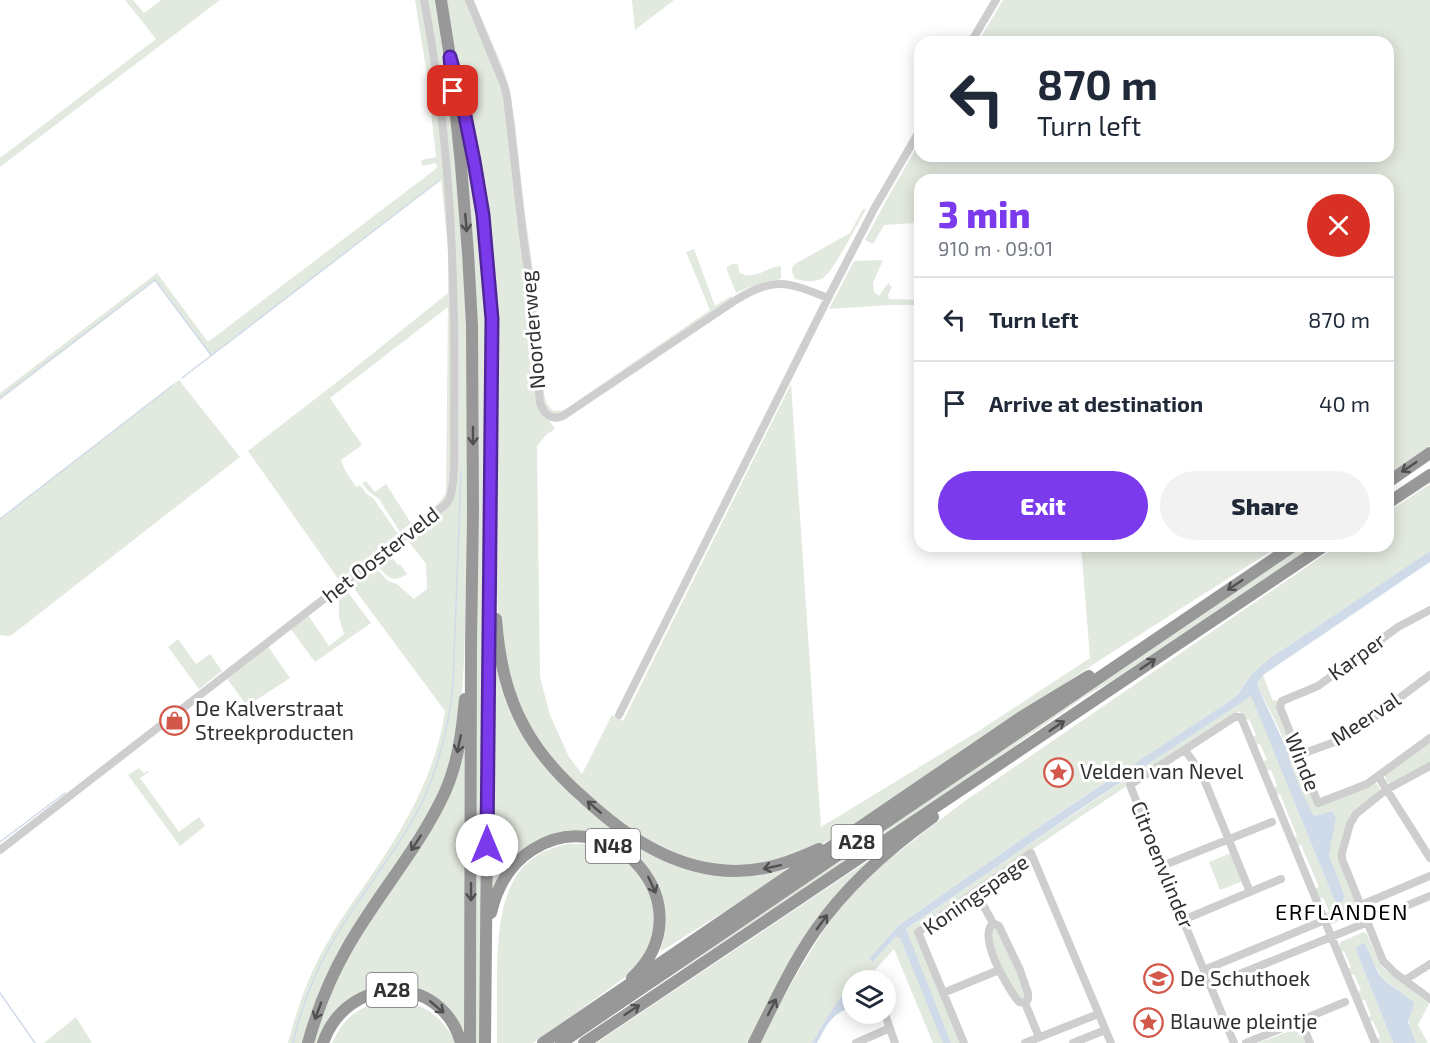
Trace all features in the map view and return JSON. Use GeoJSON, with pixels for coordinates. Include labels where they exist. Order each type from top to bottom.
{"type":"FeatureCollection","features":[{"type":"Feature","properties":{"kind":"highway","name":"N48"},"geometry":{"type":"LineString","coordinates":[[441,0],[450,57],[467,231],[472,325],[470,1043]]}},
{"type":"Feature","properties":{"kind":"highway","name":"N48"},"geometry":{"type":"LineString","coordinates":[[450,57],[474,161],[482,211],[491,308],[485,1043]]}},
{"type":"Feature","properties":{"kind":"highway"},"geometry":{"type":"LineString","coordinates":[[1394,478],[1430,453]]}},
{"type":"Feature","properties":{"kind":"highway"},"geometry":{"type":"LineString","coordinates":[[1394,499],[1430,475]]}},
{"type":"Feature","properties":{"kind":"highway","name":"A28"},"geometry":{"type":"LineString","coordinates":[[561,1043],[1284,552]]}},
{"type":"Feature","properties":{"kind":"highway","name":"A28"},"geometry":{"type":"LineString","coordinates":[[584,1043],[1315,552]]}},
{"type":"Feature","properties":{"kind":"highway","name":"A28"},"geometry":{"type":"LineString","coordinates":[[489,558],[497,632],[507,687],[531,738],[557,772],[594,808],[645,845],[702,868],[737,871],[761,869],[782,864],[846,838]]}},
{"type":"Feature","properties":{"kind":"highway","name":"A28"},"geometry":{"type":"LineString","coordinates":[[543,1043],[1029,713],[1074,684],[1153,640]]}},
{"type":"Feature","properties":{"kind":"highway","name":"N48"},"geometry":{"type":"LineString","coordinates":[[308,1043],[323,997],[346,949],[419,838],[445,792],[462,731],[471,644]]}},
{"type":"Feature","properties":{"kind":"highway","name":"A28"},"geometry":{"type":"LineString","coordinates":[[754,1043],[808,942],[844,894],[864,872],[887,853],[1013,755]]}},
{"type":"Feature","properties":{"kind":"highway","name":"N48"},"geometry":{"type":"LineString","coordinates":[[486,941],[499,887],[506,874],[524,855],[538,846],[567,837],[585,837],[615,847],[640,865],[650,879],[657,896],[660,920],[653,951],[635,975],[608,1000]]}},
{"type":"Feature","properties":{"kind":"highway","name":"A28"},"geometry":{"type":"LineString","coordinates":[[324,1043],[327,1032],[344,1009],[357,999],[371,993],[391,990],[410,992],[434,1003],[451,1021],[461,1043]]}},
{"type":"Feature","properties":{"kind":"street","name":"het Oosterveld"},"geometry":{"type":"LineString","coordinates":[[0,850],[449,500],[452,493],[454,383],[451,227],[436,72],[424,0]]}},
{"type":"Feature","properties":{"kind":"street","name":"Noorderweg"},"geometry":{"type":"LineString","coordinates":[[469,0],[507,97],[528,271],[540,403],[548,415],[556,418],[563,416],[736,300],[761,287],[792,284],[828,298]]}},
{"type":"Feature","properties":{"kind":"street"},"geometry":{"type":"LineString","coordinates":[[975,36],[996,0]]}},
{"type":"Feature","properties":{"kind":"street"},"geometry":{"type":"LineString","coordinates":[[620,716],[873,209],[914,140]]}},
{"type":"Feature","properties":{"kind":"street","name":"Karper"},"geometry":{"type":"LineString","coordinates":[[1282,701],[1318,686],[1398,627],[1430,610]]}},
{"type":"Feature","properties":{"kind":"street","name":"Meerval"},"geometry":{"type":"LineString","coordinates":[[1299,755],[1354,732],[1430,675]]}},
{"type":"Feature","properties":{"kind":"street","name":"Winde"},"geometry":{"type":"LineString","coordinates":[[1282,701],[1280,707],[1318,803],[1361,787],[1430,738]]}},
{"type":"Feature","properties":{"kind":"street","name":"Citroenvlinder"},"geometry":{"type":"LineString","coordinates":[[1234,1043],[1130,785],[1235,717],[1241,717],[1277,820],[1325,920],[1350,999],[1375,1043]]}},
{"type":"Feature","properties":{"kind":"street"},"geometry":{"type":"LineString","coordinates":[[1185,750],[1206,784],[1250,892]]}},
{"type":"Feature","properties":{"kind":"street"},"geometry":{"type":"LineString","coordinates":[[1430,766],[1386,790],[1356,814],[1350,824],[1342,853],[1345,868],[1383,961],[1430,999]]}},
{"type":"Feature","properties":{"kind":"street"},"geometry":{"type":"LineString","coordinates":[[1378,776],[1430,858]]}},
{"type":"Feature","properties":{"kind":"street"},"geometry":{"type":"LineString","coordinates":[[1162,866],[1277,820]]}},
{"type":"Feature","properties":{"kind":"street","name":"Koningspage"},"geometry":{"type":"LineString","coordinates":[[964,1043],[918,932],[1031,853],[1111,1043]]}},
{"type":"Feature","properties":{"kind":"street"},"geometry":{"type":"LineString","coordinates":[[1361,905],[1430,876]]}},
{"type":"Feature","properties":{"kind":"street"},"geometry":{"type":"LineString","coordinates":[[1183,920],[1281,879]]}},
{"type":"Feature","properties":{"kind":"street"},"geometry":{"type":"LineString","coordinates":[[976,892],[993,923],[999,926],[1020,970],[1028,993],[1025,1003]]}},
{"type":"Feature","properties":{"kind":"street"},"geometry":{"type":"LineString","coordinates":[[1382,916],[1430,896]]}},
{"type":"Feature","properties":{"kind":"street"},"geometry":{"type":"LineString","coordinates":[[1204,970],[1325,920]]}},
{"type":"Feature","properties":{"kind":"street"},"geometry":{"type":"LineString","coordinates":[[1210,986],[1368,922]]}},
{"type":"Feature","properties":{"kind":"street"},"geometry":{"type":"LineString","coordinates":[[993,923],[989,929],[992,954],[1014,996],[1019,1002],[1025,1003]]}},
{"type":"Feature","properties":{"kind":"street"},"geometry":{"type":"LineString","coordinates":[[1405,980],[1430,964]]}},
{"type":"Feature","properties":{"kind":"street"},"geometry":{"type":"LineString","coordinates":[[943,993],[999,970]]}},
{"type":"Feature","properties":{"kind":"street"},"geometry":{"type":"LineString","coordinates":[[1246,1043],[1350,999]]}},
{"type":"Feature","properties":{"kind":"street"},"geometry":{"type":"LineString","coordinates":[[1025,1003],[1039,1037]]}},
{"type":"Feature","properties":{"kind":"street"},"geometry":{"type":"LineString","coordinates":[[1024,1043],[1098,1014]]}},
{"type":"Feature","properties":{"kind":"street"},"geometry":{"type":"LineString","coordinates":[[1301,1021],[1310,1043]]}},
{"type":"Feature","properties":{"kind":"street"},"geometry":{"type":"LineString","coordinates":[[889,1024],[895,1043]]}},
{"type":"Feature","properties":{"kind":"street"},"geometry":{"type":"LineString","coordinates":[[856,1043],[890,1028]]}},
{"type":"Feature","properties":{"kind":"street"},"geometry":{"type":"LineString","coordinates":[[1073,1043],[1105,1030]]}},
{"type":"Feature","properties":{"kind":"shaded area"},"geometry":{"type":"Polygon","coordinates":[[[125,0],[133,0],[144,13],[161,0],[220,0],[0,167],[0,158],[156,39],[125,0]]]}},
{"type":"Feature","properties":{"kind":"shaded area"},"geometry":{"type":"Polygon","coordinates":[[[415,0],[423,0],[428,30],[448,201],[453,408],[450,493],[447,500],[417,523],[414,522],[437,505],[446,492],[448,307],[330,398],[362,445],[341,460],[345,470],[356,487],[360,485],[373,498],[398,534],[339,580],[248,451],[448,293],[448,250],[441,179],[211,356],[155,281],[0,400],[0,393],[157,273],[208,342],[437,168],[436,163],[422,166],[421,160],[436,157],[427,75],[415,0]]]}},
{"type":"Feature","properties":{"kind":"shaded area"},"geometry":{"type":"Polygon","coordinates":[[[427,0],[437,0],[452,106],[469,323],[466,588],[461,707],[448,771],[434,805],[373,901],[303,1043],[288,1043],[304,993],[320,957],[340,921],[398,834],[416,801],[437,748],[445,711],[350,583],[373,565],[388,581],[397,584],[414,599],[427,589],[426,564],[406,538],[452,499],[455,285],[427,0]]]}},
{"type":"Feature","properties":{"kind":"shaded area"},"geometry":{"type":"Polygon","coordinates":[[[445,0],[467,0],[505,95],[540,408],[555,429],[546,435],[537,446],[540,677],[550,715],[569,757],[582,774],[612,715],[623,721],[791,384],[821,827],[977,732],[1090,658],[1081,552],[1270,552],[1100,660],[804,855],[776,862],[738,867],[682,858],[657,846],[609,813],[583,791],[554,759],[524,715],[510,683],[499,631],[495,556],[496,461],[475,152],[453,54],[445,0]]]}},
{"type":"Feature","properties":{"kind":"shaded area"},"geometry":{"type":"Polygon","coordinates":[[[471,0],[474,0],[503,68],[509,88],[533,270],[543,387],[549,406],[554,411],[564,410],[710,310],[686,252],[694,249],[715,306],[731,296],[732,298],[731,301],[564,412],[553,415],[544,408],[509,97],[471,0]]]}},
{"type":"Feature","properties":{"kind":"shaded area"},"geometry":{"type":"Polygon","coordinates":[[[632,0],[674,0],[635,30],[632,0]]]}},
{"type":"Feature","properties":{"kind":"shaded area"},"geometry":{"type":"Polygon","coordinates":[[[1003,0],[1430,0],[1430,446],[1394,470],[1394,174],[914,174],[914,223],[884,225],[873,244],[865,240],[914,152],[914,162],[1394,162],[1394,36],[982,36],[1003,0]]]}},
{"type":"Feature","properties":{"kind":"shaded area"},"geometry":{"type":"Polygon","coordinates":[[[460,103],[471,156],[489,316],[483,1043],[476,1043],[477,890],[474,730],[477,467],[460,103]]]}},
{"type":"Feature","properties":{"kind":"shaded area"},"geometry":{"type":"Polygon","coordinates":[[[863,209],[866,209],[827,274],[816,281],[795,279],[792,268],[795,264],[850,233],[863,209]]]}},
{"type":"Feature","properties":{"kind":"shaded area"},"geometry":{"type":"Polygon","coordinates":[[[883,260],[873,283],[874,292],[879,296],[888,283],[892,287],[888,295],[889,299],[914,300],[914,305],[829,309],[854,261],[883,260]]]}},
{"type":"Feature","properties":{"kind":"shaded area"},"geometry":{"type":"Polygon","coordinates":[[[738,264],[739,272],[744,275],[755,275],[781,266],[781,279],[752,286],[736,293],[727,270],[727,267],[738,264]]]}},
{"type":"Feature","properties":{"kind":"shaded area"},"geometry":{"type":"Polygon","coordinates":[[[179,380],[240,457],[13,634],[0,635],[0,519],[179,380]]]}},
{"type":"Feature","properties":{"kind":"shaded area"},"geometry":{"type":"Polygon","coordinates":[[[366,481],[375,492],[386,484],[411,523],[400,532],[379,499],[362,483],[366,481]]]}},
{"type":"Feature","properties":{"kind":"shaded area"},"geometry":{"type":"Polygon","coordinates":[[[1430,484],[1430,551],[1270,658],[1251,675],[1231,700],[1055,816],[899,925],[873,962],[895,937],[900,938],[944,1043],[933,1043],[894,949],[875,970],[842,970],[842,995],[812,1043],[759,1043],[826,926],[848,898],[875,870],[962,803],[1328,552],[1394,552],[1394,508],[1430,484]]]}},
{"type":"Feature","properties":{"kind":"shaded area"},"geometry":{"type":"Polygon","coordinates":[[[1290,552],[1305,552],[1084,697],[931,804],[595,1026],[1290,552]]]}},
{"type":"Feature","properties":{"kind":"shaded area"},"geometry":{"type":"Polygon","coordinates":[[[389,553],[407,574],[393,579],[376,563],[389,553]]]}},
{"type":"Feature","properties":{"kind":"shaded area"},"geometry":{"type":"Polygon","coordinates":[[[344,587],[371,623],[315,662],[290,628],[308,615],[329,646],[344,634],[339,618],[336,593],[344,587]]]}},
{"type":"Feature","properties":{"kind":"shaded area"},"geometry":{"type":"Polygon","coordinates":[[[494,629],[531,744],[650,853],[755,875],[794,868],[660,952],[666,922],[662,894],[656,880],[638,857],[624,845],[611,839],[596,837],[537,844],[492,899],[494,629]]]}},
{"type":"Feature","properties":{"kind":"shaded area"},"geometry":{"type":"Polygon","coordinates":[[[178,639],[196,664],[210,654],[222,671],[199,689],[168,647],[178,639]]]}},
{"type":"Feature","properties":{"kind":"shaded area"},"geometry":{"type":"Polygon","coordinates":[[[267,645],[290,678],[247,706],[226,677],[267,645]]]}},
{"type":"Feature","properties":{"kind":"shaded area"},"geometry":{"type":"Polygon","coordinates":[[[1263,675],[1273,701],[1279,700],[1277,708],[1317,805],[1375,782],[1380,788],[1379,792],[1353,813],[1339,851],[1361,912],[1329,924],[1325,914],[1329,911],[1323,898],[1319,899],[1314,889],[1319,887],[1301,845],[1297,846],[1294,838],[1297,836],[1280,794],[1276,795],[1273,788],[1277,786],[1271,770],[1266,771],[1262,762],[1267,760],[1260,744],[1256,745],[1252,737],[1256,735],[1249,719],[1245,720],[1240,711],[915,929],[962,1043],[951,1043],[905,930],[1251,695],[1334,899],[1336,902],[1345,897],[1329,855],[1332,811],[1314,816],[1305,801],[1281,735],[1258,687],[1263,675]]]}},
{"type":"Feature","properties":{"kind":"shaded area"},"geometry":{"type":"Polygon","coordinates":[[[467,708],[464,1042],[415,988],[395,984],[357,994],[342,1005],[321,1043],[311,1043],[336,974],[428,830],[467,708]]]}},
{"type":"Feature","properties":{"kind":"shaded area"},"geometry":{"type":"Polygon","coordinates":[[[1430,741],[1430,763],[1390,784],[1386,781],[1385,775],[1430,741]]]}},
{"type":"Feature","properties":{"kind":"shaded area"},"geometry":{"type":"Polygon","coordinates":[[[139,768],[144,773],[149,772],[140,778],[179,832],[199,817],[205,826],[180,846],[128,775],[139,768]]]}},
{"type":"Feature","properties":{"kind":"shaded area"},"geometry":{"type":"Polygon","coordinates":[[[569,844],[585,844],[612,851],[637,870],[654,899],[657,929],[642,965],[552,1030],[533,1043],[497,1043],[499,935],[508,894],[516,876],[529,862],[546,851],[569,844]]]}},
{"type":"Feature","properties":{"kind":"shaded area"},"geometry":{"type":"Polygon","coordinates":[[[893,844],[850,883],[751,1043],[596,1043],[893,844]]]}},
{"type":"Feature","properties":{"kind":"shaded area"},"geometry":{"type":"Polygon","coordinates":[[[1231,853],[1243,881],[1220,890],[1209,862],[1231,853]]]}},
{"type":"Feature","properties":{"kind":"shaded area"},"geometry":{"type":"Polygon","coordinates":[[[996,926],[1006,943],[1025,995],[1023,1000],[1020,999],[1001,970],[992,943],[991,928],[996,926]]]}},
{"type":"Feature","properties":{"kind":"shaded area"},"geometry":{"type":"Polygon","coordinates":[[[1364,932],[1384,969],[1429,1004],[1418,1025],[1428,1043],[1416,1043],[1411,1032],[1409,1020],[1414,1005],[1382,977],[1368,948],[1355,948],[1393,1043],[1378,1043],[1376,1039],[1380,1037],[1373,1021],[1369,1022],[1367,1018],[1371,1016],[1365,1000],[1360,1001],[1357,993],[1361,990],[1354,974],[1350,976],[1347,969],[1351,967],[1344,951],[1340,952],[1338,948],[1340,942],[1364,932]]]}},
{"type":"Feature","properties":{"kind":"shaded area"},"geometry":{"type":"Polygon","coordinates":[[[392,1000],[412,1003],[430,1012],[444,1025],[455,1043],[332,1043],[349,1018],[372,1004],[392,1000]]]}},
{"type":"Feature","properties":{"kind":"shaded area"},"geometry":{"type":"Polygon","coordinates":[[[76,1017],[92,1043],[44,1043],[76,1017]]]}},
{"type":"Feature","properties":{"kind":"shaded area"},"geometry":{"type":"Polygon","coordinates":[[[1300,1027],[1306,1043],[1258,1043],[1300,1027]]]}},
{"type":"Feature","properties":{"kind":"water"},"geometry":{"type":"Polygon","coordinates":[[[1430,551],[1430,562],[1263,675],[1258,683],[1287,750],[1301,791],[1314,816],[1332,811],[1336,817],[1329,855],[1345,897],[1342,902],[1336,902],[1334,899],[1251,696],[906,929],[951,1043],[943,1043],[900,938],[895,937],[873,962],[869,959],[899,925],[1055,816],[1231,700],[1251,675],[1270,658],[1430,551]]]}},
{"type":"Feature","properties":{"kind":"water"},"geometry":{"type":"Polygon","coordinates":[[[1364,943],[1379,974],[1414,1002],[1408,1022],[1416,1043],[1393,1043],[1355,948],[1364,943]]]}},
{"type":"Feature","properties":{"kind":"water"},"geometry":{"type":"Polygon","coordinates":[[[842,995],[842,1012],[834,1017],[817,1043],[812,1043],[842,995]]]}},
{"type":"Feature","properties":{"kind":"waterway"},"geometry":{"type":"LineString","coordinates":[[182,378],[440,180]]}},
{"type":"Feature","properties":{"kind":"waterway"},"geometry":{"type":"LineString","coordinates":[[0,398],[155,280],[211,355]]}},
{"type":"Feature","properties":{"kind":"waterway"},"geometry":{"type":"LineString","coordinates":[[0,519],[173,385]]}},
{"type":"Feature","properties":{"kind":"waterway"},"geometry":{"type":"LineString","coordinates":[[293,1043],[308,993],[324,957],[341,927],[415,816],[425,796],[439,756],[453,686],[461,471]]}},
{"type":"Feature","properties":{"kind":"waterway"},"geometry":{"type":"LineString","coordinates":[[0,842],[65,793]]}},
{"type":"Feature","properties":{"kind":"waterway"},"geometry":{"type":"LineString","coordinates":[[0,993],[35,1043]]}},
{"type":"Feature","properties":{"kind":"place","name":"De Kalverstraat Streekproducten"},"geometry":{"type":"Point","coordinates":[174,721]}},
{"type":"Feature","properties":{"kind":"place","name":"Velden van Nevel"},"geometry":{"type":"Point","coordinates":[1059,772]}},
{"type":"Feature","properties":{"kind":"place","name":"De Schuthoek"},"geometry":{"type":"Point","coordinates":[1159,979]}},
{"type":"Feature","properties":{"kind":"place","name":"Blauwe pleintje"},"geometry":{"type":"Point","coordinates":[1149,1022]}},
{"type":"Feature","properties":{"kind":"district","name":"ERFLANDEN"},"geometry":{"type":"Point","coordinates":[1342,912]}},
{"type":"Feature","properties":{"kind":"route"},"geometry":{"type":"LineString","coordinates":[[453,91],[450,57],[462,101],[483,215],[492,319],[487,845]]}}]}
